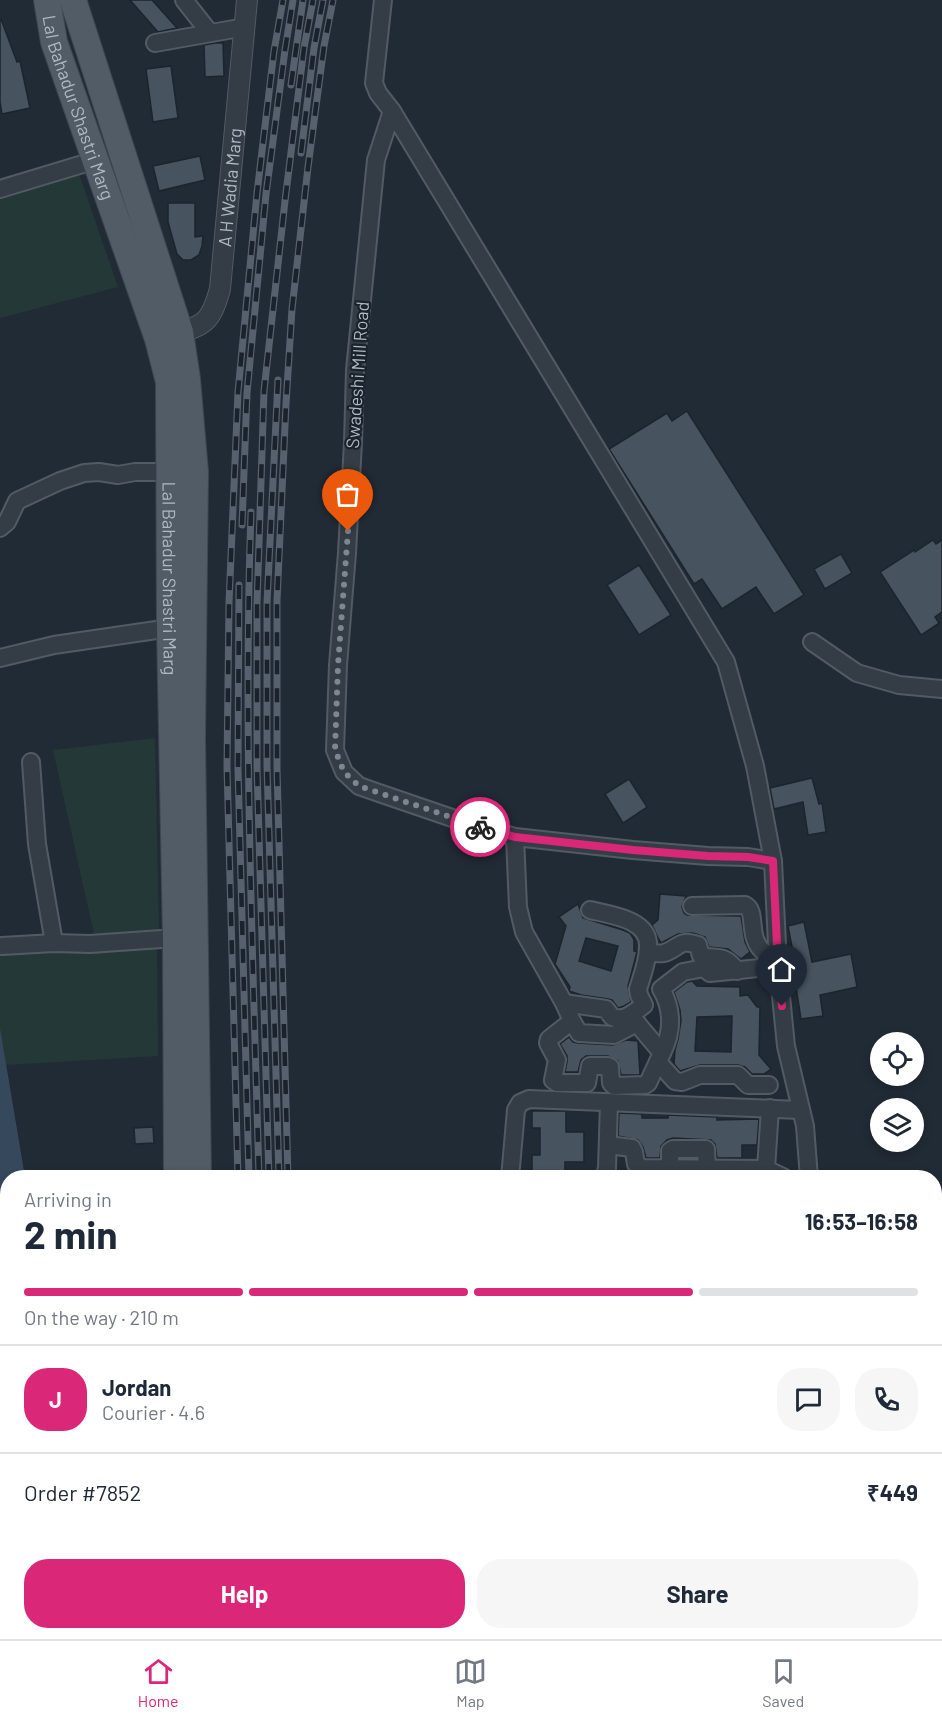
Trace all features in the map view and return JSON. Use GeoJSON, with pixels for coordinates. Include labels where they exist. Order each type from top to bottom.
{"type":"FeatureCollection","features":[{"type":"Feature","properties":{"kind":"main road","name":"Lal Bahadur Shastri Marg"},"geometry":{"type":"LineString","coordinates":[[47,0],[54,42],[96,160],[169,336]]}},
{"type":"Feature","properties":{"kind":"main road","name":"Lal Bahadur Shastri Marg"},"geometry":{"type":"LineString","coordinates":[[73,0],[169,336],[195,472],[192,739],[176,938],[186,987]]}},
{"type":"Feature","properties":{"kind":"main road","name":"Lal Bahadur Shastri Marg"},"geometry":{"type":"LineString","coordinates":[[178,380],[170,472],[170,628],[184,842],[187,1088],[197,1170]]}},
{"type":"Feature","properties":{"kind":"main road","name":"Lal Bahadur Shastri Marg"},"geometry":{"type":"LineString","coordinates":[[178,1170],[187,1088]]}},
{"type":"Feature","properties":{"kind":"street"},"geometry":{"type":"LineString","coordinates":[[184,0],[210,33]]}},
{"type":"Feature","properties":{"kind":"street","name":"A H Wadia Marg"},"geometry":{"type":"LineString","coordinates":[[169,336],[202,323],[210,316],[220,289],[247,0]]}},
{"type":"Feature","properties":{"kind":"street"},"geometry":{"type":"LineString","coordinates":[[383,0],[374,83],[378,93],[392,111],[726,662],[755,766],[773,861],[778,962],[786,1046],[805,1126],[808,1170]]}},
{"type":"Feature","properties":{"kind":"street"},"geometry":{"type":"LineString","coordinates":[[155,43],[245,27]]}},
{"type":"Feature","properties":{"kind":"street","name":"Swadeshi Mill Road"},"geometry":{"type":"LineString","coordinates":[[392,111],[376,160],[355,370],[335,750],[344,772],[359,786],[515,837],[633,850],[748,857],[773,861]]}},
{"type":"Feature","properties":{"kind":"street"},"geometry":{"type":"LineString","coordinates":[[0,189],[96,160]]}},
{"type":"Feature","properties":{"kind":"street"},"geometry":{"type":"LineString","coordinates":[[0,528],[7,522],[17,501],[60,481],[84,473],[99,472],[118,475],[135,472],[195,472]]}},
{"type":"Feature","properties":{"kind":"street"},"geometry":{"type":"LineString","coordinates":[[0,658],[54,645],[170,628]]}},
{"type":"Feature","properties":{"kind":"street"},"geometry":{"type":"LineString","coordinates":[[812,642],[857,673],[899,685],[942,689]]}},
{"type":"Feature","properties":{"kind":"street"},"geometry":{"type":"LineString","coordinates":[[31,762],[38,844],[54,943]]}},
{"type":"Feature","properties":{"kind":"street"},"geometry":{"type":"LineString","coordinates":[[515,837],[518,907],[524,932],[579,1033],[614,1035],[661,989],[683,972],[704,963],[724,958],[736,970],[778,962]]}},
{"type":"Feature","properties":{"kind":"street"},"geometry":{"type":"LineString","coordinates":[[692,906],[745,905],[749,907],[753,935],[764,952],[778,962]]}},
{"type":"Feature","properties":{"kind":"street"},"geometry":{"type":"LineString","coordinates":[[590,910],[627,919],[640,928],[649,944],[638,989],[637,1014],[675,1081],[679,1083],[700,1075],[738,1075],[748,1085],[769,1084]]}},
{"type":"Feature","properties":{"kind":"street"},"geometry":{"type":"LineString","coordinates":[[2,946],[54,943],[90,944],[176,938]]}},
{"type":"Feature","properties":{"kind":"street"},"geometry":{"type":"LineString","coordinates":[[648,952],[662,953],[679,944],[696,944],[704,963]]}},
{"type":"Feature","properties":{"kind":"street"},"geometry":{"type":"LineString","coordinates":[[572,1021],[549,1039],[548,1043],[557,1060],[553,1080],[557,1083],[586,1083],[590,1066],[593,1065],[610,1067],[611,1083],[614,1086],[645,1085],[648,1083],[669,1035],[670,1010],[668,1000],[661,989]]}},
{"type":"Feature","properties":{"kind":"street"},"geometry":{"type":"LineString","coordinates":[[564,1003],[606,1009],[616,1019],[637,1014]]}},
{"type":"Feature","properties":{"kind":"street"},"geometry":{"type":"LineString","coordinates":[[511,1170],[516,1110],[520,1103],[529,1099],[801,1110]]}},
{"type":"Feature","properties":{"kind":"street"},"geometry":{"type":"LineString","coordinates":[[606,1170],[609,1102]]}},
{"type":"Feature","properties":{"kind":"street"},"geometry":{"type":"LineString","coordinates":[[756,1170],[766,1169],[770,1108]]}},
{"type":"Feature","properties":{"kind":"street"},"geometry":{"type":"LineString","coordinates":[[608,1145],[632,1148],[636,1164],[642,1168],[712,1170]]}},
{"type":"Feature","properties":{"kind":"green space"},"geometry":{"type":"Polygon","coordinates":[[[76,165],[118,287],[0,318],[0,186],[76,165]]]}},
{"type":"Feature","properties":{"kind":"green space"},"geometry":{"type":"Polygon","coordinates":[[[155,738],[159,931],[94,934],[53,750],[155,738]]]}},
{"type":"Feature","properties":{"kind":"green space"},"geometry":{"type":"Polygon","coordinates":[[[157,945],[158,1056],[6,1065],[0,1028],[0,953],[157,945]]]}},
{"type":"Feature","properties":{"kind":"water"},"geometry":{"type":"Polygon","coordinates":[[[0,1028],[24,1170],[0,1170],[0,1028]]]}},
{"type":"Feature","properties":{"kind":"building"},"geometry":{"type":"Polygon","coordinates":[[[130,0],[152,0],[177,28],[158,32],[130,0]]]}},
{"type":"Feature","properties":{"kind":"building"},"geometry":{"type":"Polygon","coordinates":[[[1,19],[17,62],[20,61],[30,108],[2,114],[0,102],[1,19]]]}},
{"type":"Feature","properties":{"kind":"building"},"geometry":{"type":"Polygon","coordinates":[[[223,43],[224,76],[205,77],[204,45],[223,43]]]}},
{"type":"Feature","properties":{"kind":"building"},"geometry":{"type":"Polygon","coordinates":[[[171,66],[178,118],[153,122],[146,69],[171,66]]]}},
{"type":"Feature","properties":{"kind":"building"},"geometry":{"type":"Polygon","coordinates":[[[200,156],[205,180],[159,191],[153,166],[200,156]]]}},
{"type":"Feature","properties":{"kind":"building"},"geometry":{"type":"Polygon","coordinates":[[[168,203],[195,203],[195,237],[203,236],[199,255],[191,260],[183,260],[177,254],[168,222],[168,203]]]}},
{"type":"Feature","properties":{"kind":"building"},"geometry":{"type":"Polygon","coordinates":[[[687,411],[804,595],[774,614],[756,587],[722,609],[702,579],[694,584],[609,449],[667,413],[672,421],[687,411]]]}},
{"type":"Feature","properties":{"kind":"building"},"geometry":{"type":"Polygon","coordinates":[[[933,540],[936,544],[942,540],[942,612],[935,617],[939,623],[921,635],[880,572],[933,540]]]}},
{"type":"Feature","properties":{"kind":"building"},"geometry":{"type":"Polygon","coordinates":[[[841,554],[852,573],[825,589],[814,569],[841,554]]]}},
{"type":"Feature","properties":{"kind":"building"},"geometry":{"type":"Polygon","coordinates":[[[639,565],[671,615],[639,635],[607,585],[639,565]]]}},
{"type":"Feature","properties":{"kind":"building"},"geometry":{"type":"Polygon","coordinates":[[[812,778],[819,804],[822,803],[826,832],[808,835],[803,802],[774,809],[770,788],[812,778]]]}},
{"type":"Feature","properties":{"kind":"building"},"geometry":{"type":"Polygon","coordinates":[[[629,779],[647,807],[623,823],[605,794],[629,779]]]}},
{"type":"Feature","properties":{"kind":"building"},"geometry":{"type":"Polygon","coordinates":[[[660,894],[686,896],[682,907],[687,915],[741,916],[745,942],[750,952],[741,959],[728,949],[709,947],[705,937],[693,933],[678,934],[661,943],[652,925],[658,920],[660,894]]]}},
{"type":"Feature","properties":{"kind":"building"},"geometry":{"type":"Polygon","coordinates":[[[578,904],[583,918],[630,933],[634,940],[634,951],[637,952],[628,986],[631,1002],[618,1008],[612,1000],[569,991],[570,987],[555,964],[566,926],[559,917],[578,904]],[[586,938],[579,961],[611,971],[618,946],[586,938]]]}},
{"type":"Feature","properties":{"kind":"building"},"geometry":{"type":"Polygon","coordinates":[[[804,922],[812,962],[851,954],[857,987],[820,995],[823,1016],[801,1019],[794,974],[797,973],[788,926],[804,922]]]}},
{"type":"Feature","properties":{"kind":"building"},"geometry":{"type":"Polygon","coordinates":[[[692,981],[697,986],[740,987],[740,996],[748,995],[757,1007],[760,1007],[759,1055],[771,1069],[764,1074],[752,1074],[745,1067],[738,1065],[700,1065],[680,1071],[674,1064],[681,1021],[674,992],[692,981]],[[732,1016],[697,1017],[695,1051],[731,1052],[732,1016]]]}},
{"type":"Feature","properties":{"kind":"building"},"geometry":{"type":"Polygon","coordinates":[[[569,1037],[573,1042],[578,1043],[613,1045],[626,1040],[638,1041],[640,1075],[621,1075],[618,1061],[608,1056],[586,1056],[581,1060],[578,1072],[565,1072],[567,1056],[560,1044],[569,1037]]]}},
{"type":"Feature","properties":{"kind":"building"},"geometry":{"type":"Polygon","coordinates":[[[532,1111],[566,1111],[566,1132],[584,1132],[584,1162],[565,1162],[565,1170],[532,1170],[532,1155],[540,1155],[540,1128],[532,1128],[532,1111]]]}},
{"type":"Feature","properties":{"kind":"building"},"geometry":{"type":"Polygon","coordinates":[[[619,1113],[642,1114],[642,1118],[668,1118],[668,1115],[717,1117],[717,1120],[759,1119],[757,1145],[742,1145],[742,1158],[717,1158],[715,1144],[711,1140],[673,1138],[661,1146],[660,1158],[646,1158],[638,1140],[618,1136],[619,1113]]]}},
{"type":"Feature","properties":{"kind":"building"},"geometry":{"type":"Polygon","coordinates":[[[153,1127],[154,1143],[135,1144],[134,1128],[153,1127]]]}},
{"type":"Feature","properties":{"kind":"railway"},"geometry":{"type":"LineString","coordinates":[[238,1170],[227,767],[229,603],[238,392],[257,193],[274,51],[283,0]]}},
{"type":"Feature","properties":{"kind":"railway"},"geometry":{"type":"LineString","coordinates":[[242,525],[247,393],[266,194],[293,0]]}},
{"type":"Feature","properties":{"kind":"railway"},"geometry":{"type":"LineString","coordinates":[[291,85],[303,0]]}},
{"type":"Feature","properties":{"kind":"railway"},"geometry":{"type":"LineString","coordinates":[[269,1170],[257,768],[257,604],[264,391],[304,48],[313,0]]}},
{"type":"Feature","properties":{"kind":"railway"},"geometry":{"type":"LineString","coordinates":[[301,153],[314,48],[323,0]]}},
{"type":"Feature","properties":{"kind":"railway"},"geometry":{"type":"LineString","coordinates":[[288,1170],[277,768],[277,601],[292,309],[324,46],[333,0]]}},
{"type":"Feature","properties":{"kind":"railway"},"geometry":{"type":"LineString","coordinates":[[278,380],[267,603],[267,765],[279,1170]]}},
{"type":"Feature","properties":{"kind":"railway"},"geometry":{"type":"LineString","coordinates":[[251,512],[248,762],[259,1170]]}},
{"type":"Feature","properties":{"kind":"railway"},"geometry":{"type":"LineString","coordinates":[[239,585],[238,769],[249,1170]]}},
{"type":"Feature","properties":{"kind":"way so far"},"geometry":{"type":"LineString","coordinates":[[348,531],[338,665],[335,750],[344,772],[359,786],[480,827]]}},
{"type":"Feature","properties":{"kind":"route"},"geometry":{"type":"LineString","coordinates":[[480,827],[515,837],[633,850],[748,857],[773,861],[782,1006]]}}]}
